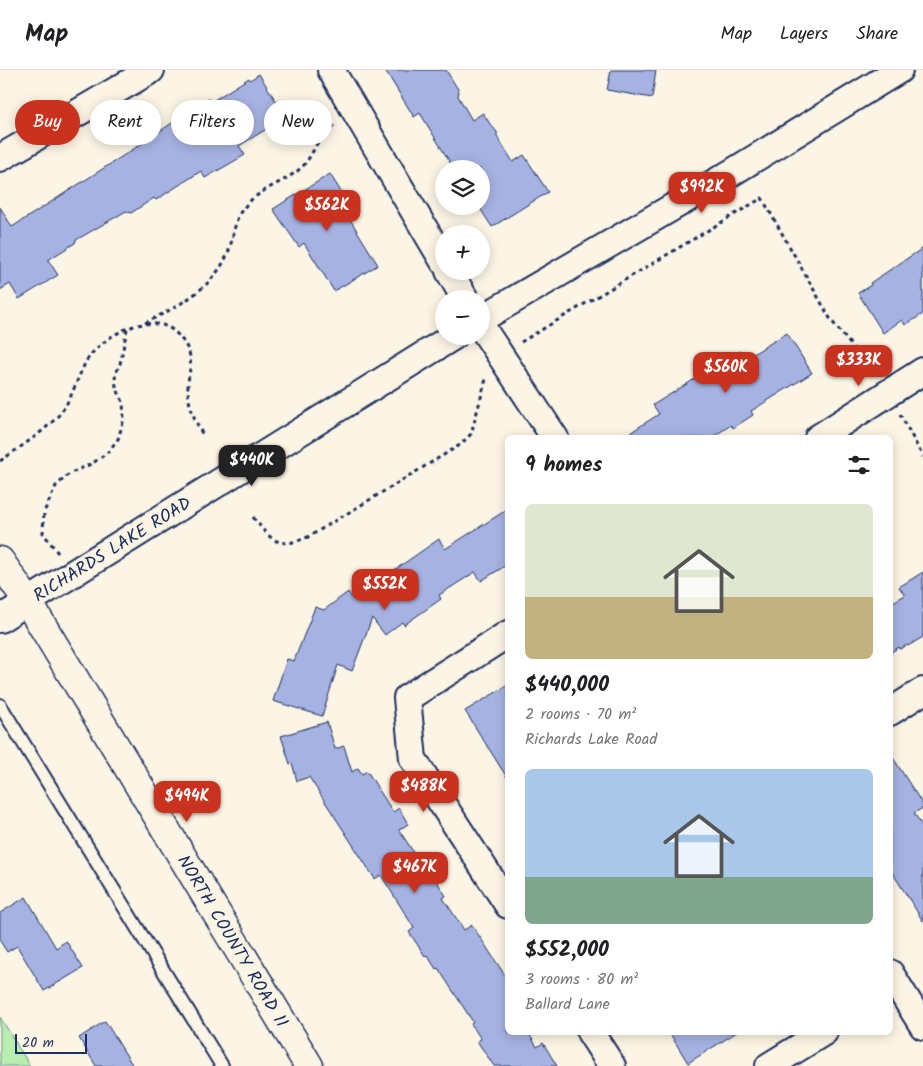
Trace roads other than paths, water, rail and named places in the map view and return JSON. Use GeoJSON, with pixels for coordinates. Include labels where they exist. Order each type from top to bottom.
{"type":"FeatureCollection","features":[{"type":"Feature","properties":{"kind":"main road","name":"NORTH COUNTY ROAD 11"},"geometry":{"type":"LineString","coordinates":[[0,561],[28,602],[309,1066]]}},
{"type":"Feature","properties":{"kind":"street"},"geometry":{"type":"LineString","coordinates":[[4,148],[151,70]]}},
{"type":"Feature","properties":{"kind":"street"},"geometry":{"type":"LineString","coordinates":[[331,70],[435,247]]}},
{"type":"Feature","properties":{"kind":"street"},"geometry":{"type":"LineString","coordinates":[[490,314],[731,173],[899,70]]}},
{"type":"Feature","properties":{"kind":"street"},"geometry":{"type":"LineString","coordinates":[[490,339],[553,435]]}},
{"type":"Feature","properties":{"kind":"street","name":"RICHARDS LAKE ROAD"},"geometry":{"type":"LineString","coordinates":[[0,620],[440,345]]}},
{"type":"Feature","properties":{"kind":"street"},"geometry":{"type":"LineString","coordinates":[[823,435],[923,371]]}},
{"type":"Feature","properties":{"kind":"street"},"geometry":{"type":"LineString","coordinates":[[505,636],[407,698],[413,759],[505,900]]}},
{"type":"Feature","properties":{"kind":"street"},"geometry":{"type":"LineString","coordinates":[[893,710],[923,691]]}},
{"type":"Feature","properties":{"kind":"street"},"geometry":{"type":"LineString","coordinates":[[893,984],[923,1026]]}},
{"type":"Feature","properties":{"kind":"street"},"geometry":{"type":"LineString","coordinates":[[592,1035],[612,1066]]}},
{"type":"Feature","properties":{"kind":"street"},"geometry":{"type":"LineString","coordinates":[[769,1066],[819,1035]]}},
{"type":"Feature","properties":{"kind":"lane"},"geometry":{"type":"LineString","coordinates":[[0,705],[222,1066]]}}]}
